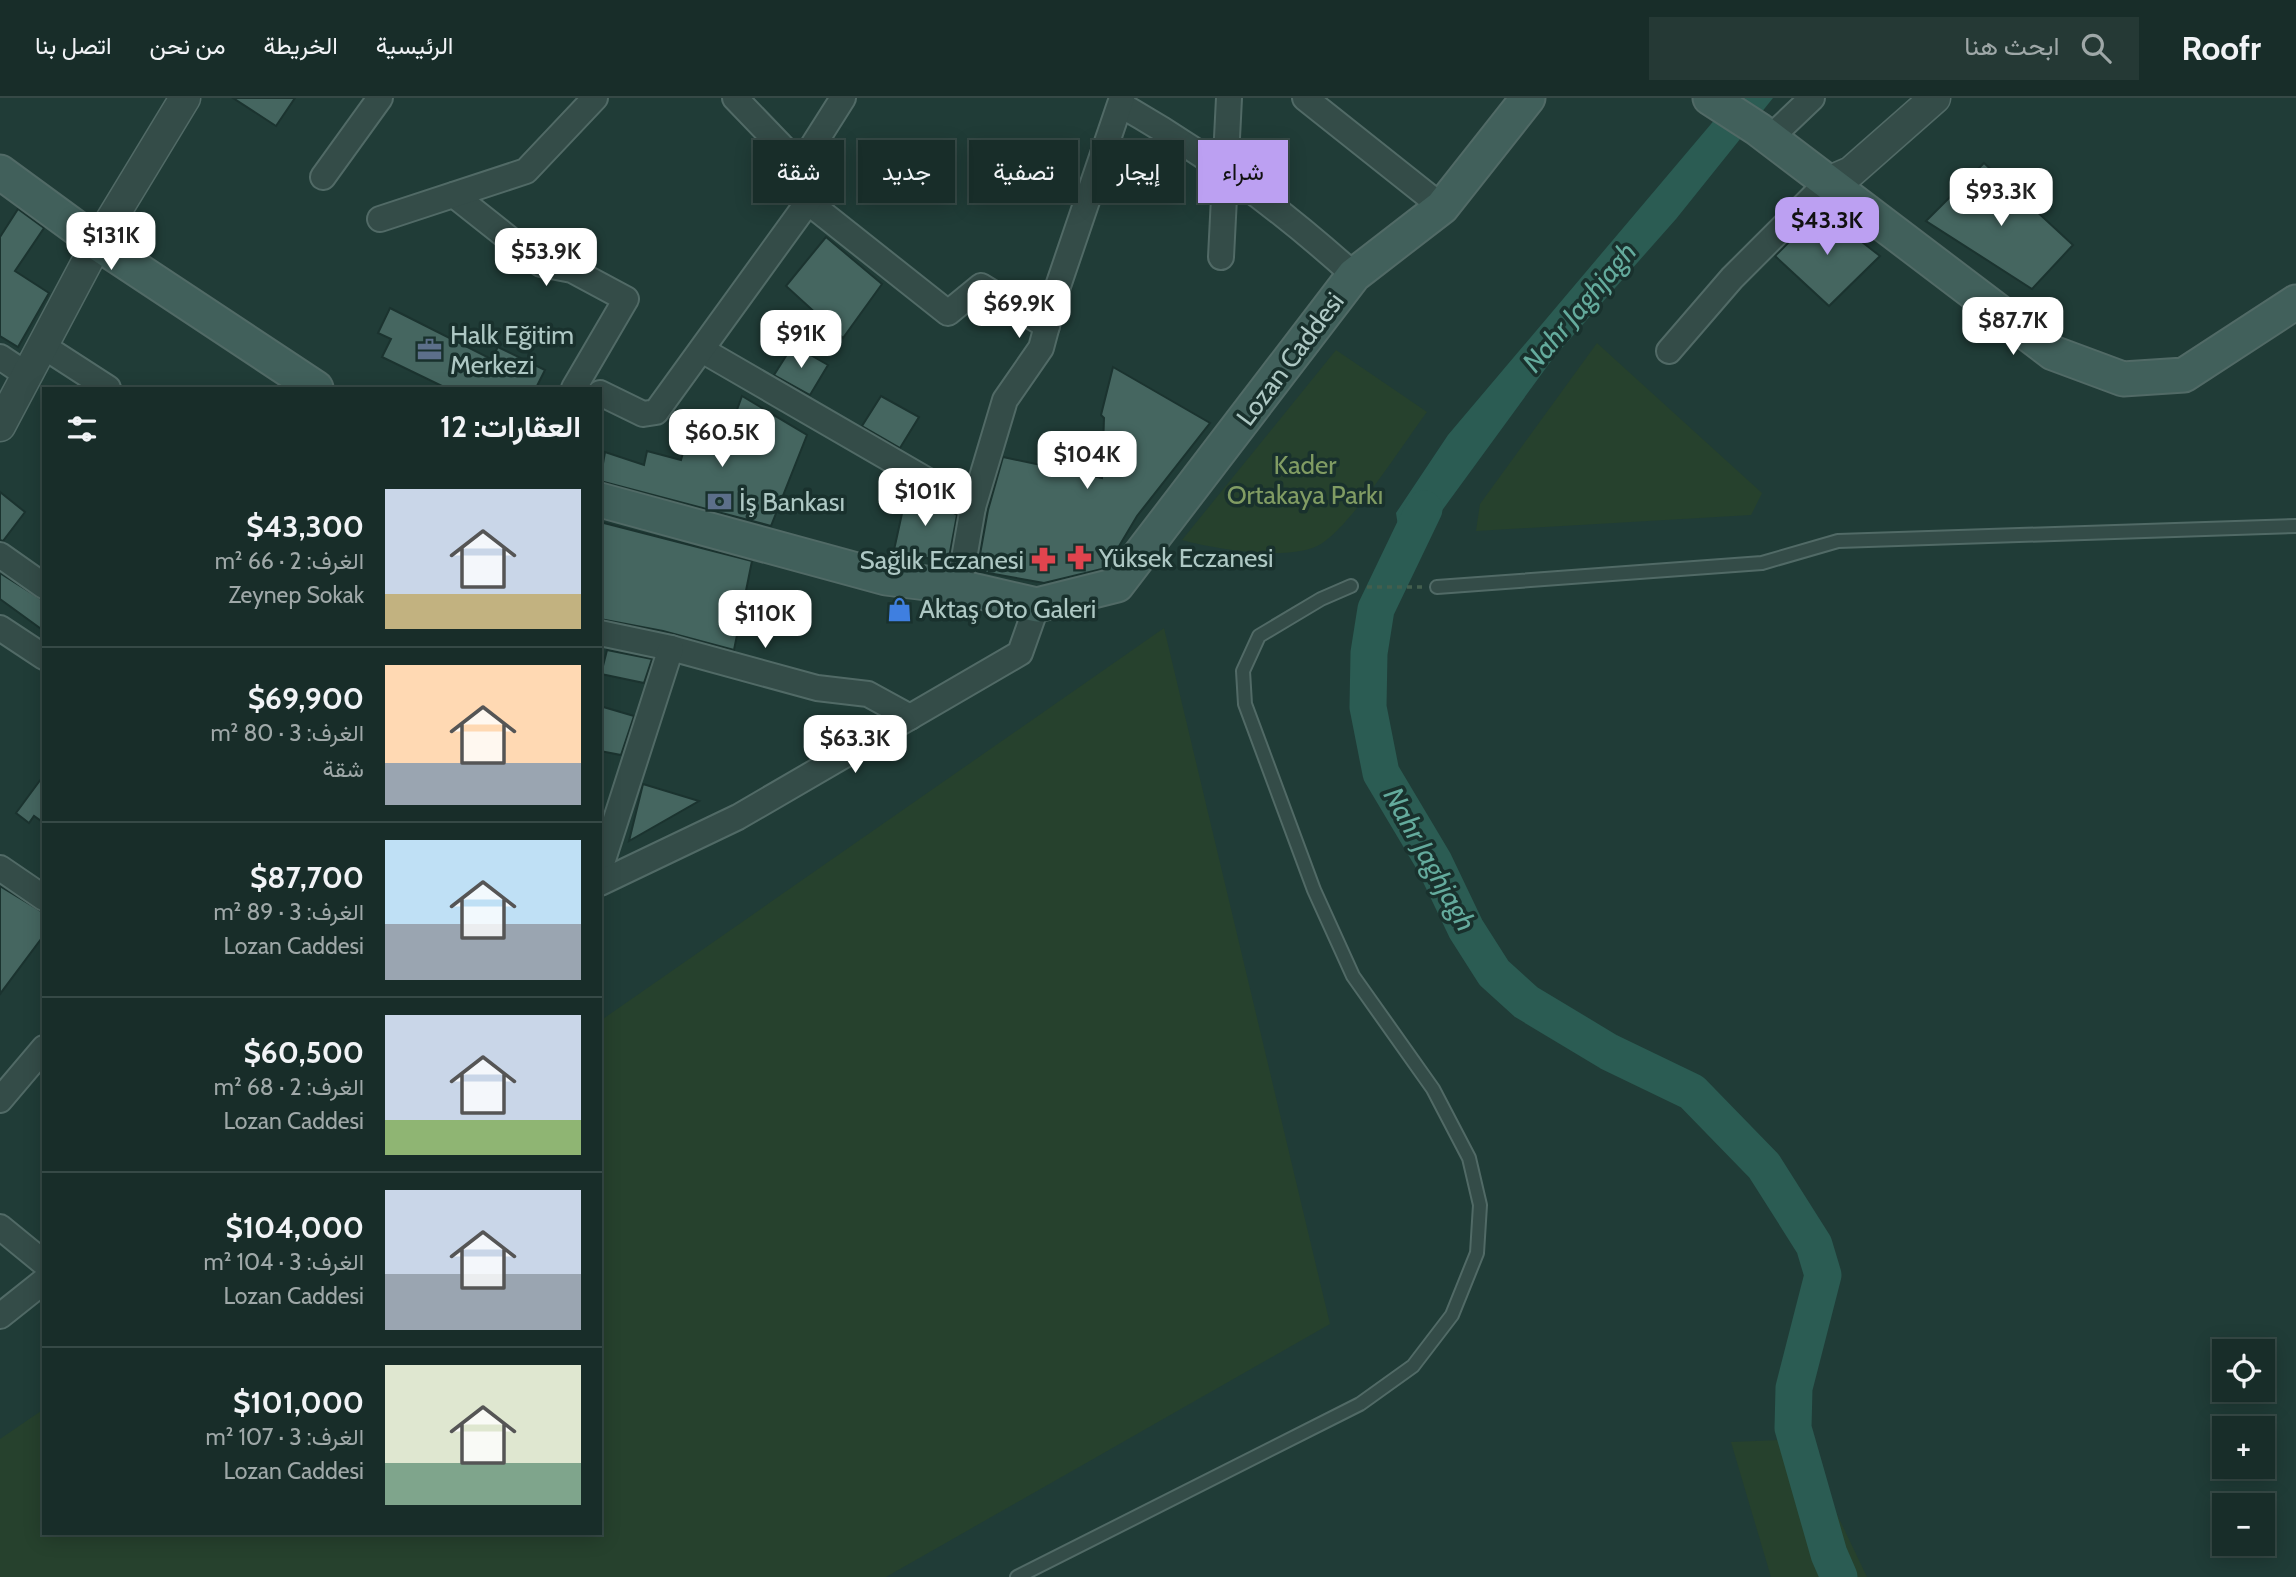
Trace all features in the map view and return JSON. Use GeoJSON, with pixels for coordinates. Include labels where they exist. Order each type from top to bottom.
{"type":"FeatureCollection","features":[{"type":"Feature","properties":{"kind":"main road","name":"Lozan Caddesi"},"geometry":{"type":"LineString","coordinates":[[602,501],[886,578],[959,587],[1037,605],[1117,585],[1354,275],[1442,207],[1528,98]]}},
{"type":"Feature","properties":{"kind":"main road"},"geometry":{"type":"LineString","coordinates":[[1710,98],[1764,134],[2053,353],[2123,379],[2184,375],[2295,304]]}},
{"type":"Feature","properties":{"kind":"main road"},"geometry":{"type":"LineString","coordinates":[[0,172],[97,243],[314,387]]}},
{"type":"Feature","properties":{"kind":"street"},"geometry":{"type":"LineString","coordinates":[[0,426],[97,243],[185,98]]}},
{"type":"Feature","properties":{"kind":"street"},"geometry":{"type":"LineString","coordinates":[[323,177],[380,98]]}},
{"type":"Feature","properties":{"kind":"street"},"geometry":{"type":"LineString","coordinates":[[380,219],[526,171],[595,98]]}},
{"type":"Feature","properties":{"kind":"street"},"geometry":{"type":"LineString","coordinates":[[735,98],[775,140]]}},
{"type":"Feature","properties":{"kind":"street"},"geometry":{"type":"LineString","coordinates":[[816,140],[843,98]]}},
{"type":"Feature","properties":{"kind":"street"},"geometry":{"type":"LineString","coordinates":[[1227,140],[1228,98]]}},
{"type":"Feature","properties":{"kind":"street"},"geometry":{"type":"LineString","coordinates":[[1305,98],[1442,207]]}},
{"type":"Feature","properties":{"kind":"street"},"geometry":{"type":"LineString","coordinates":[[1764,134],[1812,98]]}},
{"type":"Feature","properties":{"kind":"street"},"geometry":{"type":"LineString","coordinates":[[1669,351],[1732,278],[1828,182],[1851,172],[1935,98]]}},
{"type":"Feature","properties":{"kind":"street"},"geometry":{"type":"LineString","coordinates":[[959,587],[973,507],[1005,400],[1041,348],[1056,292],[1122,101],[1198,151]]}},
{"type":"Feature","properties":{"kind":"street"},"geometry":{"type":"LineString","coordinates":[[454,195],[541,264],[572,270],[626,299],[586,387]]}},
{"type":"Feature","properties":{"kind":"street"},"geometry":{"type":"LineString","coordinates":[[602,395],[643,414],[656,412],[807,203]]}},
{"type":"Feature","properties":{"kind":"street"},"geometry":{"type":"LineString","coordinates":[[809,203],[948,313],[982,286],[1047,326]]}},
{"type":"Feature","properties":{"kind":"street"},"geometry":{"type":"LineString","coordinates":[[1221,257],[1225,203]]}},
{"type":"Feature","properties":{"kind":"street"},"geometry":{"type":"LineString","coordinates":[[1268,203],[1354,275]]}},
{"type":"Feature","properties":{"kind":"street"},"geometry":{"type":"LineString","coordinates":[[43,346],[106,387]]}},
{"type":"Feature","properties":{"kind":"street"},"geometry":{"type":"LineString","coordinates":[[702,350],[973,507]]}},
{"type":"Feature","properties":{"kind":"street"},"geometry":{"type":"LineString","coordinates":[[0,358],[27,375]]}},
{"type":"Feature","properties":{"kind":"street"},"geometry":{"type":"LineString","coordinates":[[0,555],[42,585]]}},
{"type":"Feature","properties":{"kind":"street"},"geometry":{"type":"LineString","coordinates":[[602,882],[738,817],[1020,653],[1037,605]]}},
{"type":"Feature","properties":{"kind":"street"},"geometry":{"type":"LineString","coordinates":[[0,628],[42,656]]}},
{"type":"Feature","properties":{"kind":"street"},"geometry":{"type":"LineString","coordinates":[[602,634],[671,648],[817,688],[868,694],[910,717]]}},
{"type":"Feature","properties":{"kind":"street"},"geometry":{"type":"LineString","coordinates":[[602,863],[671,648]]}},
{"type":"Feature","properties":{"kind":"street"},"geometry":{"type":"LineString","coordinates":[[0,868],[42,897]]}},
{"type":"Feature","properties":{"kind":"street"},"geometry":{"type":"LineString","coordinates":[[0,1100],[42,1050]]}},
{"type":"Feature","properties":{"kind":"street"},"geometry":{"type":"LineString","coordinates":[[0,1227],[42,1261]]}},
{"type":"Feature","properties":{"kind":"street"},"geometry":{"type":"LineString","coordinates":[[0,1316],[42,1282]]}},
{"type":"Feature","properties":{"kind":"lane"},"geometry":{"type":"LineString","coordinates":[[1437,587],[1762,564],[1838,541],[2296,526]]}},
{"type":"Feature","properties":{"kind":"lane"},"geometry":{"type":"LineString","coordinates":[[1017,1577],[1371,1397],[1413,1366],[1452,1315],[1477,1253],[1480,1205],[1469,1158],[1433,1089],[1353,976],[1314,890],[1245,704],[1243,671],[1259,636],[1321,599],[1351,586]]}},
{"type":"Feature","properties":{"kind":"path"},"geometry":{"type":"LineString","coordinates":[[1351,586],[1437,587]]}},
{"type":"Feature","properties":{"kind":"green space"},"geometry":{"type":"Polygon","coordinates":[[[1597,343],[1762,493],[1751,515],[1476,531],[1480,504],[1597,343]]]}},
{"type":"Feature","properties":{"kind":"green space","name":"Kader Ortakaya Parkı"},"geometry":{"type":"Polygon","coordinates":[[[1336,350],[1427,412],[1358,507],[1328,539],[1302,551],[1248,552],[1182,540],[1336,350]]]}},
{"type":"Feature","properties":{"kind":"green space"},"geometry":{"type":"Polygon","coordinates":[[[1164,628],[1330,1324],[886,1577],[0,1577],[0,1439],[42,1410],[42,1535],[602,1535],[602,1020],[1164,628]]]}},
{"type":"Feature","properties":{"kind":"green space"},"geometry":{"type":"Polygon","coordinates":[[[1801,1439],[1867,1577],[1771,1577],[1731,1442],[1801,1439]]]}},
{"type":"Feature","properties":{"kind":"water"},"geometry":{"type":"Polygon","coordinates":[[[1733,98],[1773,98],[1676,219],[1554,357],[1438,516],[1402,552],[1396,513],[1448,435],[1733,98]]]}},
{"type":"Feature","properties":{"kind":"building"},"geometry":{"type":"Polygon","coordinates":[[[233,98],[295,98],[276,126],[233,98]]]}},
{"type":"Feature","properties":{"kind":"building"},"geometry":{"type":"Polygon","coordinates":[[[1984,163],[2073,245],[2032,289],[1926,221],[1984,163]]]}},
{"type":"Feature","properties":{"kind":"building"},"geometry":{"type":"Polygon","coordinates":[[[18,209],[44,228],[15,271],[49,293],[18,347],[0,336],[0,237],[18,209]]]}},
{"type":"Feature","properties":{"kind":"building"},"geometry":{"type":"Polygon","coordinates":[[[1821,210],[1880,256],[1829,306],[1775,256],[1821,210]]]}},
{"type":"Feature","properties":{"kind":"building"},"geometry":{"type":"Polygon","coordinates":[[[826,237],[882,284],[843,338],[786,286],[826,237]]]}},
{"type":"Feature","properties":{"kind":"building","name":"Halk Eğitim Merkezi"},"geometry":{"type":"Polygon","coordinates":[[[390,308],[491,359],[498,347],[545,370],[536,387],[444,387],[382,357],[391,339],[378,333],[390,308]]]}},
{"type":"Feature","properties":{"kind":"building"},"geometry":{"type":"Polygon","coordinates":[[[793,345],[828,365],[810,395],[774,375],[793,345]]]}},
{"type":"Feature","properties":{"kind":"building"},"geometry":{"type":"Polygon","coordinates":[[[1113,367],[1210,423],[1137,516],[1106,568],[1044,583],[977,571],[988,510],[1003,457],[1102,478],[1104,418],[1101,415],[1113,367]]]}},
{"type":"Feature","properties":{"kind":"building"},"geometry":{"type":"Polygon","coordinates":[[[742,396],[807,435],[771,526],[602,482],[605,452],[644,465],[647,451],[681,460],[686,442],[722,451],[742,396]]]}},
{"type":"Feature","properties":{"kind":"building"},"geometry":{"type":"Polygon","coordinates":[[[881,396],[919,417],[900,448],[862,426],[881,396]]]}},
{"type":"Feature","properties":{"kind":"building"},"geometry":{"type":"Polygon","coordinates":[[[908,486],[957,515],[948,563],[894,550],[908,486]]]}},
{"type":"Feature","properties":{"kind":"building"},"geometry":{"type":"Polygon","coordinates":[[[0,492],[25,512],[3,541],[0,540],[0,492]]]}},
{"type":"Feature","properties":{"kind":"building"},"geometry":{"type":"Polygon","coordinates":[[[602,523],[752,561],[734,650],[663,631],[602,619],[602,523]]]}},
{"type":"Feature","properties":{"kind":"building"},"geometry":{"type":"Polygon","coordinates":[[[0,573],[42,600],[42,630],[0,599],[0,573]]]}},
{"type":"Feature","properties":{"kind":"building"},"geometry":{"type":"Polygon","coordinates":[[[607,650],[652,659],[644,683],[602,674],[607,650]]]}},
{"type":"Feature","properties":{"kind":"building"},"geometry":{"type":"Polygon","coordinates":[[[602,707],[634,716],[621,755],[602,751],[602,707]]]}},
{"type":"Feature","properties":{"kind":"building"},"geometry":{"type":"Polygon","coordinates":[[[42,778],[42,822],[34,816],[29,823],[16,813],[42,778]]]}},
{"type":"Feature","properties":{"kind":"building"},"geometry":{"type":"Polygon","coordinates":[[[643,784],[699,801],[629,841],[643,784]]]}},
{"type":"Feature","properties":{"kind":"building"},"geometry":{"type":"Polygon","coordinates":[[[0,886],[42,912],[42,938],[0,994],[0,886]]]}},
{"type":"Feature","properties":{"kind":"waterway","name":"Nahr Jaghjagh"},"geometry":{"type":"LineString","coordinates":[[1424,509],[1376,609],[1369,653],[1368,707],[1381,773],[1434,862],[1466,929],[1494,973],[1526,1002],[1609,1052],[1692,1092],[1764,1166],[1814,1245],[1823,1275],[1794,1388],[1793,1428],[1829,1554],[1839,1577]]}},
{"type":"Feature","properties":{"kind":"place","name":"Halk Eğitim Merkezi"},"geometry":{"type":"Point","coordinates":[430,350]}},
{"type":"Feature","properties":{"kind":"place","name":"İş Bankası"},"geometry":{"type":"Point","coordinates":[719,502]}},
{"type":"Feature","properties":{"kind":"place","name":"Yüksek Eczanesi"},"geometry":{"type":"Point","coordinates":[1079,558]}},
{"type":"Feature","properties":{"kind":"place","name":"Sağlık Eczanesi"},"geometry":{"type":"Point","coordinates":[1044,560]}},
{"type":"Feature","properties":{"kind":"place","name":"Aktaş Oto Galeri"},"geometry":{"type":"Point","coordinates":[899,609]}}]}
